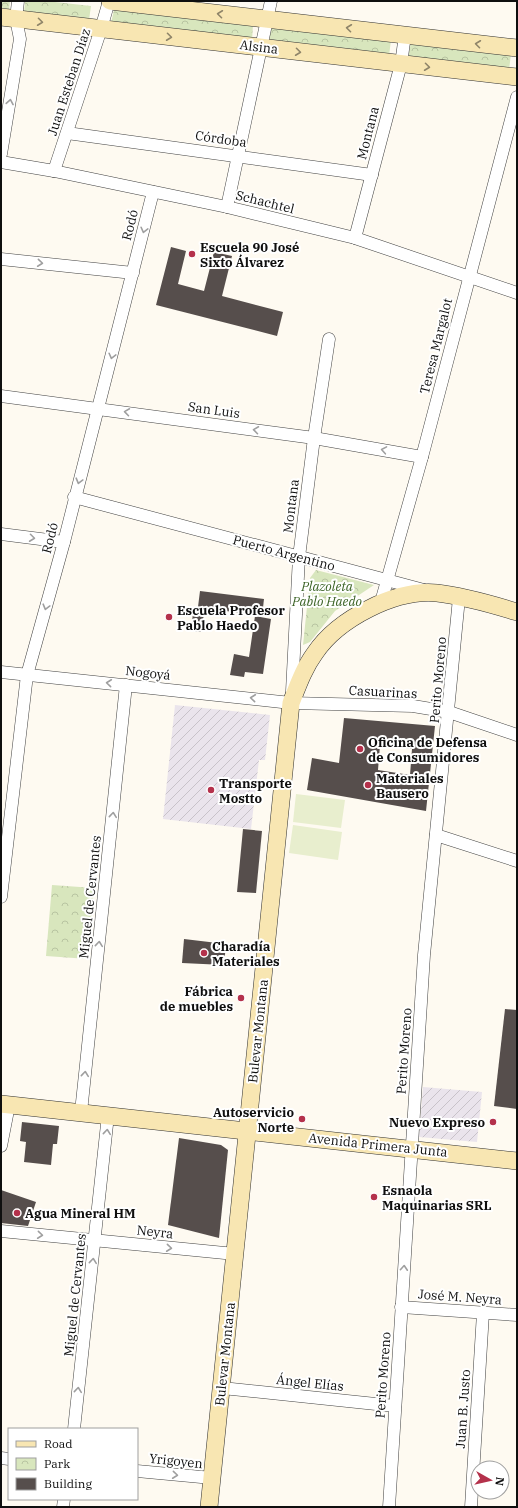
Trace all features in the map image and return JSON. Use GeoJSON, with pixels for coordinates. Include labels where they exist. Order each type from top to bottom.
{"type":"FeatureCollection","features":[{"type":"Feature","properties":{"kind":"main road"},"geometry":{"type":"LineString","coordinates":[[109,1],[517,48]]}},
{"type":"Feature","properties":{"kind":"main road","name":"Alsina"},"geometry":{"type":"LineString","coordinates":[[8,18],[517,78]]}},
{"type":"Feature","properties":{"kind":"main road","name":"Bulevar Montana"},"geometry":{"type":"LineString","coordinates":[[209,1507],[292,702],[306,667],[316,651],[352,618],[381,602],[417,593],[436,593]]}},
{"type":"Feature","properties":{"kind":"main road","name":"Puerto Argentino"},"geometry":{"type":"LineString","coordinates":[[436,593],[517,612]]}},
{"type":"Feature","properties":{"kind":"main road","name":"Avenida Primera Junta"},"geometry":{"type":"LineString","coordinates":[[5,1104],[517,1161]]}},
{"type":"Feature","properties":{"kind":"street"},"geometry":{"type":"LineString","coordinates":[[1,154],[3,133],[20,39],[8,18],[18,1]]}},
{"type":"Feature","properties":{"kind":"street","name":"Juan Esteban Díaz"},"geometry":{"type":"LineString","coordinates":[[54,171],[109,1]]}},
{"type":"Feature","properties":{"kind":"street"},"geometry":{"type":"LineString","coordinates":[[227,207],[271,1]]}},
{"type":"Feature","properties":{"kind":"street","name":"Montana"},"geometry":{"type":"LineString","coordinates":[[355,238],[401,64],[405,35]]}},
{"type":"Feature","properties":{"kind":"street","name":"Teresa Margalot"},"geometry":{"type":"LineString","coordinates":[[381,602],[388,582],[422,457],[517,97]]}},
{"type":"Feature","properties":{"kind":"street","name":"Córdoba"},"geometry":{"type":"LineString","coordinates":[[67,133],[372,174]]}},
{"type":"Feature","properties":{"kind":"street","name":"Schachtel"},"geometry":{"type":"LineString","coordinates":[[1,162],[54,171],[227,207],[355,238],[469,278],[517,293]]}},
{"type":"Feature","properties":{"kind":"street","name":"Rodó"},"geometry":{"type":"LineString","coordinates":[[1,897],[27,675],[64,542],[74,497],[153,192]]}},
{"type":"Feature","properties":{"kind":"street"},"geometry":{"type":"LineString","coordinates":[[1,259],[133,273]]}},
{"type":"Feature","properties":{"kind":"street","name":"Montana"},"geometry":{"type":"LineString","coordinates":[[292,702],[299,557],[314,438],[329,339]]}},
{"type":"Feature","properties":{"kind":"street","name":"San Luis"},"geometry":{"type":"LineString","coordinates":[[1,396],[314,438],[422,457]]}},
{"type":"Feature","properties":{"kind":"street","name":"Puerto Argentino"},"geometry":{"type":"LineString","coordinates":[[74,497],[388,582],[436,593]]}},
{"type":"Feature","properties":{"kind":"street"},"geometry":{"type":"LineString","coordinates":[[1,534],[64,542]]}},
{"type":"Feature","properties":{"kind":"street","name":"Perito Moreno"},"geometry":{"type":"LineString","coordinates":[[389,1507],[424,955],[459,598]]}},
{"type":"Feature","properties":{"kind":"street","name":"Nogoyá"},"geometry":{"type":"LineString","coordinates":[[1,672],[292,702]]}},
{"type":"Feature","properties":{"kind":"street","name":"Miguel de Cervantes"},"geometry":{"type":"LineString","coordinates":[[81,1112],[126,685]]}},
{"type":"Feature","properties":{"kind":"street","name":"Casuarinas"},"geometry":{"type":"LineString","coordinates":[[292,702],[413,706],[449,712],[517,735]]}},
{"type":"Feature","properties":{"kind":"street"},"geometry":{"type":"LineString","coordinates":[[436,835],[517,860]]}},
{"type":"Feature","properties":{"kind":"street"},"geometry":{"type":"LineString","coordinates":[[1,1146],[5,1104]]}},
{"type":"Feature","properties":{"kind":"street","name":"Miguel de Cervantes"},"geometry":{"type":"LineString","coordinates":[[74,1428],[108,1116]]}},
{"type":"Feature","properties":{"kind":"street","name":"Neyra"},"geometry":{"type":"LineString","coordinates":[[1,1231],[235,1254]]}},
{"type":"Feature","properties":{"kind":"street","name":"José M. Neyra"},"geometry":{"type":"LineString","coordinates":[[401,1307],[517,1315]]}},
{"type":"Feature","properties":{"kind":"street","name":"Juan B. Justo"},"geometry":{"type":"LineString","coordinates":[[471,1507],[484,1313]]}},
{"type":"Feature","properties":{"kind":"street","name":"Ángel Elías"},"geometry":{"type":"LineString","coordinates":[[222,1388],[395,1406]]}},
{"type":"Feature","properties":{"kind":"street","name":"Yrigoyen"},"geometry":{"type":"LineString","coordinates":[[138,1471],[212,1478]]}},
{"type":"Feature","properties":{"kind":"shaded area","name":"Transporte Mostto"},"geometry":{"type":"Polygon","coordinates":[[[175,705],[270,715],[265,760],[259,760],[251,829],[163,819],[175,705]]]}},
{"type":"Feature","properties":{"kind":"shaded area"},"geometry":{"type":"Polygon","coordinates":[[[423,1087],[482,1092],[477,1142],[419,1137],[423,1087]]]}},
{"type":"Feature","properties":{"kind":"green space"},"geometry":{"type":"Polygon","coordinates":[[[1,1],[10,1],[9,10],[1,9],[1,1]]]}},
{"type":"Feature","properties":{"kind":"green space"},"geometry":{"type":"Polygon","coordinates":[[[25,1],[46,1],[91,6],[89,20],[24,14],[25,1]]]}},
{"type":"Feature","properties":{"kind":"green space"},"geometry":{"type":"Polygon","coordinates":[[[114,10],[253,24],[252,41],[111,23],[114,10]]]}},
{"type":"Feature","properties":{"kind":"green space"},"geometry":{"type":"Polygon","coordinates":[[[271,25],[391,40],[389,56],[269,43],[271,25]]]}},
{"type":"Feature","properties":{"kind":"green space"},"geometry":{"type":"Polygon","coordinates":[[[411,42],[511,54],[509,70],[408,58],[411,42]]]}},
{"type":"Feature","properties":{"kind":"green space","name":"Plazoleta Pablo Haedo"},"geometry":{"type":"Polygon","coordinates":[[[316,570],[374,585],[335,611],[310,642],[303,645],[310,578],[316,570]]]}},
{"type":"Feature","properties":{"kind":"green space"},"geometry":{"type":"Polygon","coordinates":[[[296,794],[345,800],[341,828],[293,822],[296,794]]]}},
{"type":"Feature","properties":{"kind":"green space"},"geometry":{"type":"Polygon","coordinates":[[[293,825],[342,832],[338,860],[289,853],[293,825]]]}},
{"type":"Feature","properties":{"kind":"green space"},"geometry":{"type":"Polygon","coordinates":[[[52,885],[94,888],[88,959],[46,956],[52,885]]]}},
{"type":"Feature","properties":{"kind":"building"},"geometry":{"type":"Polygon","coordinates":[[[171,247],[186,251],[178,284],[204,291],[214,252],[232,256],[222,296],[283,312],[277,336],[156,305],[171,247]]]}},
{"type":"Feature","properties":{"kind":"building"},"geometry":{"type":"Polygon","coordinates":[[[200,591],[264,599],[262,616],[198,607],[200,591]]]}},
{"type":"Feature","properties":{"kind":"building"},"geometry":{"type":"Polygon","coordinates":[[[193,613],[204,614],[201,632],[191,631],[193,613]]]}},
{"type":"Feature","properties":{"kind":"building"},"geometry":{"type":"Polygon","coordinates":[[[255,616],[271,619],[263,674],[245,672],[244,677],[230,675],[234,654],[249,657],[255,616]]]}},
{"type":"Feature","properties":{"kind":"building"},"geometry":{"type":"Polygon","coordinates":[[[344,718],[435,726],[426,811],[307,790],[312,758],[339,763],[344,718]],[[380,745],[378,770],[410,775],[412,749],[380,745]]]}},
{"type":"Feature","properties":{"kind":"building"},"geometry":{"type":"Polygon","coordinates":[[[243,829],[262,831],[256,893],[237,892],[243,829]]]}},
{"type":"Feature","properties":{"kind":"building","name":"Charadía Materiales"},"geometry":{"type":"Polygon","coordinates":[[[184,939],[226,944],[224,965],[182,963],[184,939]]]}},
{"type":"Feature","properties":{"kind":"building"},"geometry":{"type":"Polygon","coordinates":[[[505,1009],[517,1010],[517,1109],[494,1106],[505,1009]]]}},
{"type":"Feature","properties":{"kind":"building"},"geometry":{"type":"Polygon","coordinates":[[[22,1122],[59,1126],[57,1144],[53,1144],[51,1165],[24,1162],[26,1142],[20,1141],[22,1122]]]}},
{"type":"Feature","properties":{"kind":"building"},"geometry":{"type":"Polygon","coordinates":[[[179,1138],[221,1145],[228,1150],[219,1238],[168,1225],[179,1138]]]}},
{"type":"Feature","properties":{"kind":"building","name":"Agua Mineral HM"},"geometry":{"type":"Polygon","coordinates":[[[1,1190],[36,1202],[28,1226],[1,1223],[1,1190]]]}},
{"type":"Feature","properties":{"kind":"place","name":"Escuela 90 José Sixto Álvarez"},"geometry":{"type":"Point","coordinates":[192,254]}},
{"type":"Feature","properties":{"kind":"place","name":"Escuela Profesor Pablo Haedo"},"geometry":{"type":"Point","coordinates":[169,617]}},
{"type":"Feature","properties":{"kind":"place","name":"Oficina de Defensa de Consumidores"},"geometry":{"type":"Point","coordinates":[360,749]}},
{"type":"Feature","properties":{"kind":"place","name":"Materiales Bausero"},"geometry":{"type":"Point","coordinates":[368,785]}},
{"type":"Feature","properties":{"kind":"place","name":"Transporte Mostto"},"geometry":{"type":"Point","coordinates":[211,790]}},
{"type":"Feature","properties":{"kind":"place","name":"Charadía Materiales"},"geometry":{"type":"Point","coordinates":[204,953]}},
{"type":"Feature","properties":{"kind":"place","name":"Fábrica de muebles"},"geometry":{"type":"Point","coordinates":[241,998]}},
{"type":"Feature","properties":{"kind":"place","name":"Autoservicio Norte"},"geometry":{"type":"Point","coordinates":[302,1119]}},
{"type":"Feature","properties":{"kind":"place","name":"Nuevo Expreso"},"geometry":{"type":"Point","coordinates":[493,1122]}},
{"type":"Feature","properties":{"kind":"place","name":"Esnaola Maquinarias SRL"},"geometry":{"type":"Point","coordinates":[374,1197]}},
{"type":"Feature","properties":{"kind":"place","name":"Agua Mineral HM"},"geometry":{"type":"Point","coordinates":[17,1213]}}]}
